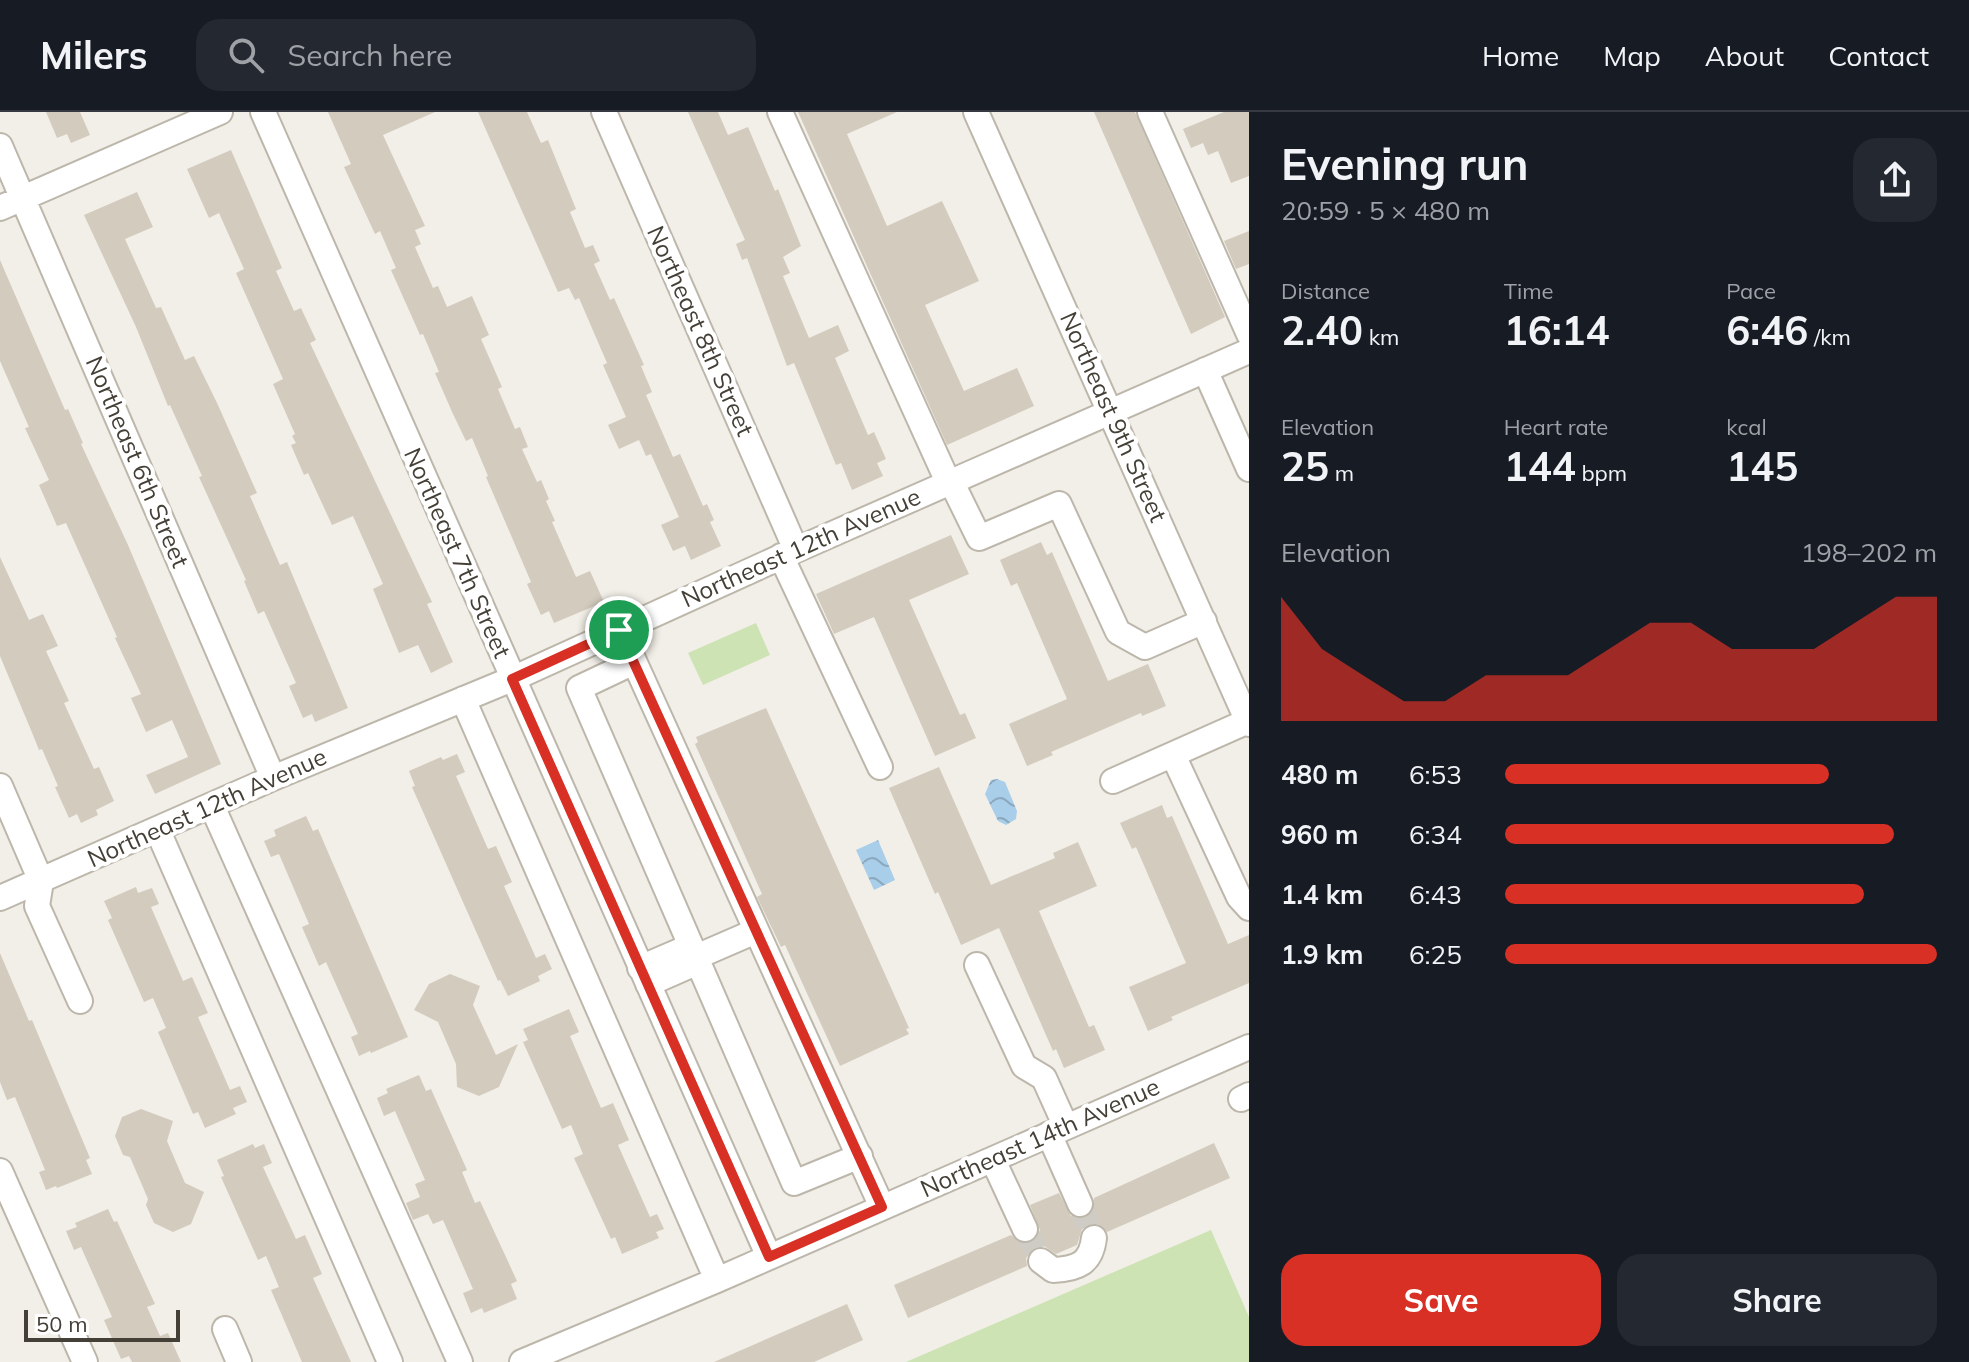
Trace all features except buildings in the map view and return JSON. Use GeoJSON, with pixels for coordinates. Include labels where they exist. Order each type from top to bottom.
{"type":"FeatureCollection","features":[{"type":"Feature","properties":{"kind":"street"},"geometry":{"type":"LineString","coordinates":[[0,208],[220,112]]}},
{"type":"Feature","properties":{"kind":"street","name":"Northeast 7th Street"},"geometry":{"type":"LineString","coordinates":[[263,112],[769,1257]]}},
{"type":"Feature","properties":{"kind":"street","name":"Northeast 8th Street"},"geometry":{"type":"LineString","coordinates":[[604,112],[880,767]]}},
{"type":"Feature","properties":{"kind":"street"},"geometry":{"type":"LineString","coordinates":[[780,112],[950,482],[979,538],[1059,504],[1118,632],[1145,647],[1204,621]]}},
{"type":"Feature","properties":{"kind":"street","name":"Northeast 9th Street"},"geometry":{"type":"LineString","coordinates":[[976,112],[1248,722]]}},
{"type":"Feature","properties":{"kind":"street"},"geometry":{"type":"LineString","coordinates":[[1150,112],[1249,334]]}},
{"type":"Feature","properties":{"kind":"street","name":"Northeast 6th Street"},"geometry":{"type":"LineString","coordinates":[[0,146],[273,778]]}},
{"type":"Feature","properties":{"kind":"street","name":"Northeast 12th Avenue"},"geometry":{"type":"LineString","coordinates":[[0,898],[273,778],[512,679],[788,553],[1249,351]]}},
{"type":"Feature","properties":{"kind":"street"},"geometry":{"type":"LineString","coordinates":[[1205,370],[1249,469]]}},
{"type":"Feature","properties":{"kind":"street"},"geometry":{"type":"LineString","coordinates":[[619,630],[882,1207]]}},
{"type":"Feature","properties":{"kind":"street"},"geometry":{"type":"LineString","coordinates":[[634,662],[579,688],[794,1183],[860,1156]]}},
{"type":"Feature","properties":{"kind":"street"},"geometry":{"type":"LineString","coordinates":[[463,699],[717,1280]]}},
{"type":"Feature","properties":{"kind":"street"},"geometry":{"type":"LineString","coordinates":[[1113,781],[1248,722]]}},
{"type":"Feature","properties":{"kind":"street"},"geometry":{"type":"LineString","coordinates":[[1173,755],[1239,897],[1249,908]]}},
{"type":"Feature","properties":{"kind":"street"},"geometry":{"type":"LineString","coordinates":[[0,786],[41,881],[37,906],[80,1001]]}},
{"type":"Feature","properties":{"kind":"street"},"geometry":{"type":"LineString","coordinates":[[212,806],[460,1362]]}},
{"type":"Feature","properties":{"kind":"street"},"geometry":{"type":"LineString","coordinates":[[158,831],[390,1362]]}},
{"type":"Feature","properties":{"kind":"street"},"geometry":{"type":"LineString","coordinates":[[644,976],[756,931]]}},
{"type":"Feature","properties":{"kind":"street"},"geometry":{"type":"LineString","coordinates":[[977,965],[1024,1066],[1044,1078],[1080,1204]]}},
{"type":"Feature","properties":{"kind":"street","name":"Northeast 14th Avenue"},"geometry":{"type":"LineString","coordinates":[[522,1362],[1249,1047]]}},
{"type":"Feature","properties":{"kind":"street"},"geometry":{"type":"LineString","coordinates":[[993,1160],[1025,1229]]}},
{"type":"Feature","properties":{"kind":"street"},"geometry":{"type":"LineString","coordinates":[[0,1171],[85,1362]]}},
{"type":"Feature","properties":{"kind":"street"},"geometry":{"type":"LineString","coordinates":[[1041,1261],[1053,1270],[1071,1268],[1092,1253],[1094,1238]]}},
{"type":"Feature","properties":{"kind":"street"},"geometry":{"type":"LineString","coordinates":[[225,1329],[239,1362]]}},
{"type":"Feature","properties":{"kind":"green space"},"geometry":{"type":"Polygon","coordinates":[[[756,623],[770,655],[703,685],[688,653],[756,623]]]}},
{"type":"Feature","properties":{"kind":"green space"},"geometry":{"type":"Polygon","coordinates":[[[1211,1230],[1249,1317],[1249,1362],[906,1362],[1211,1230]]]}},
{"type":"Feature","properties":{"kind":"water"},"geometry":{"type":"Polygon","coordinates":[[[991,780],[1005,782],[1017,811],[1016,819],[1006,825],[998,821],[985,794],[991,780]]]}},
{"type":"Feature","properties":{"kind":"water"},"geometry":{"type":"Polygon","coordinates":[[[878,840],[895,880],[874,890],[856,850],[878,840]]]}},
{"type":"Feature","properties":{"kind":"tunnel"},"geometry":{"type":"LineString","coordinates":[[1080,1204],[1094,1238]]}},
{"type":"Feature","properties":{"kind":"tunnel"},"geometry":{"type":"LineString","coordinates":[[1025,1229],[1041,1261]]}},
{"type":"Feature","properties":{"kind":"route"},"geometry":{"type":"LineString","coordinates":[[619,630],[882,1207],[769,1257],[512,679],[619,630]]}}]}
